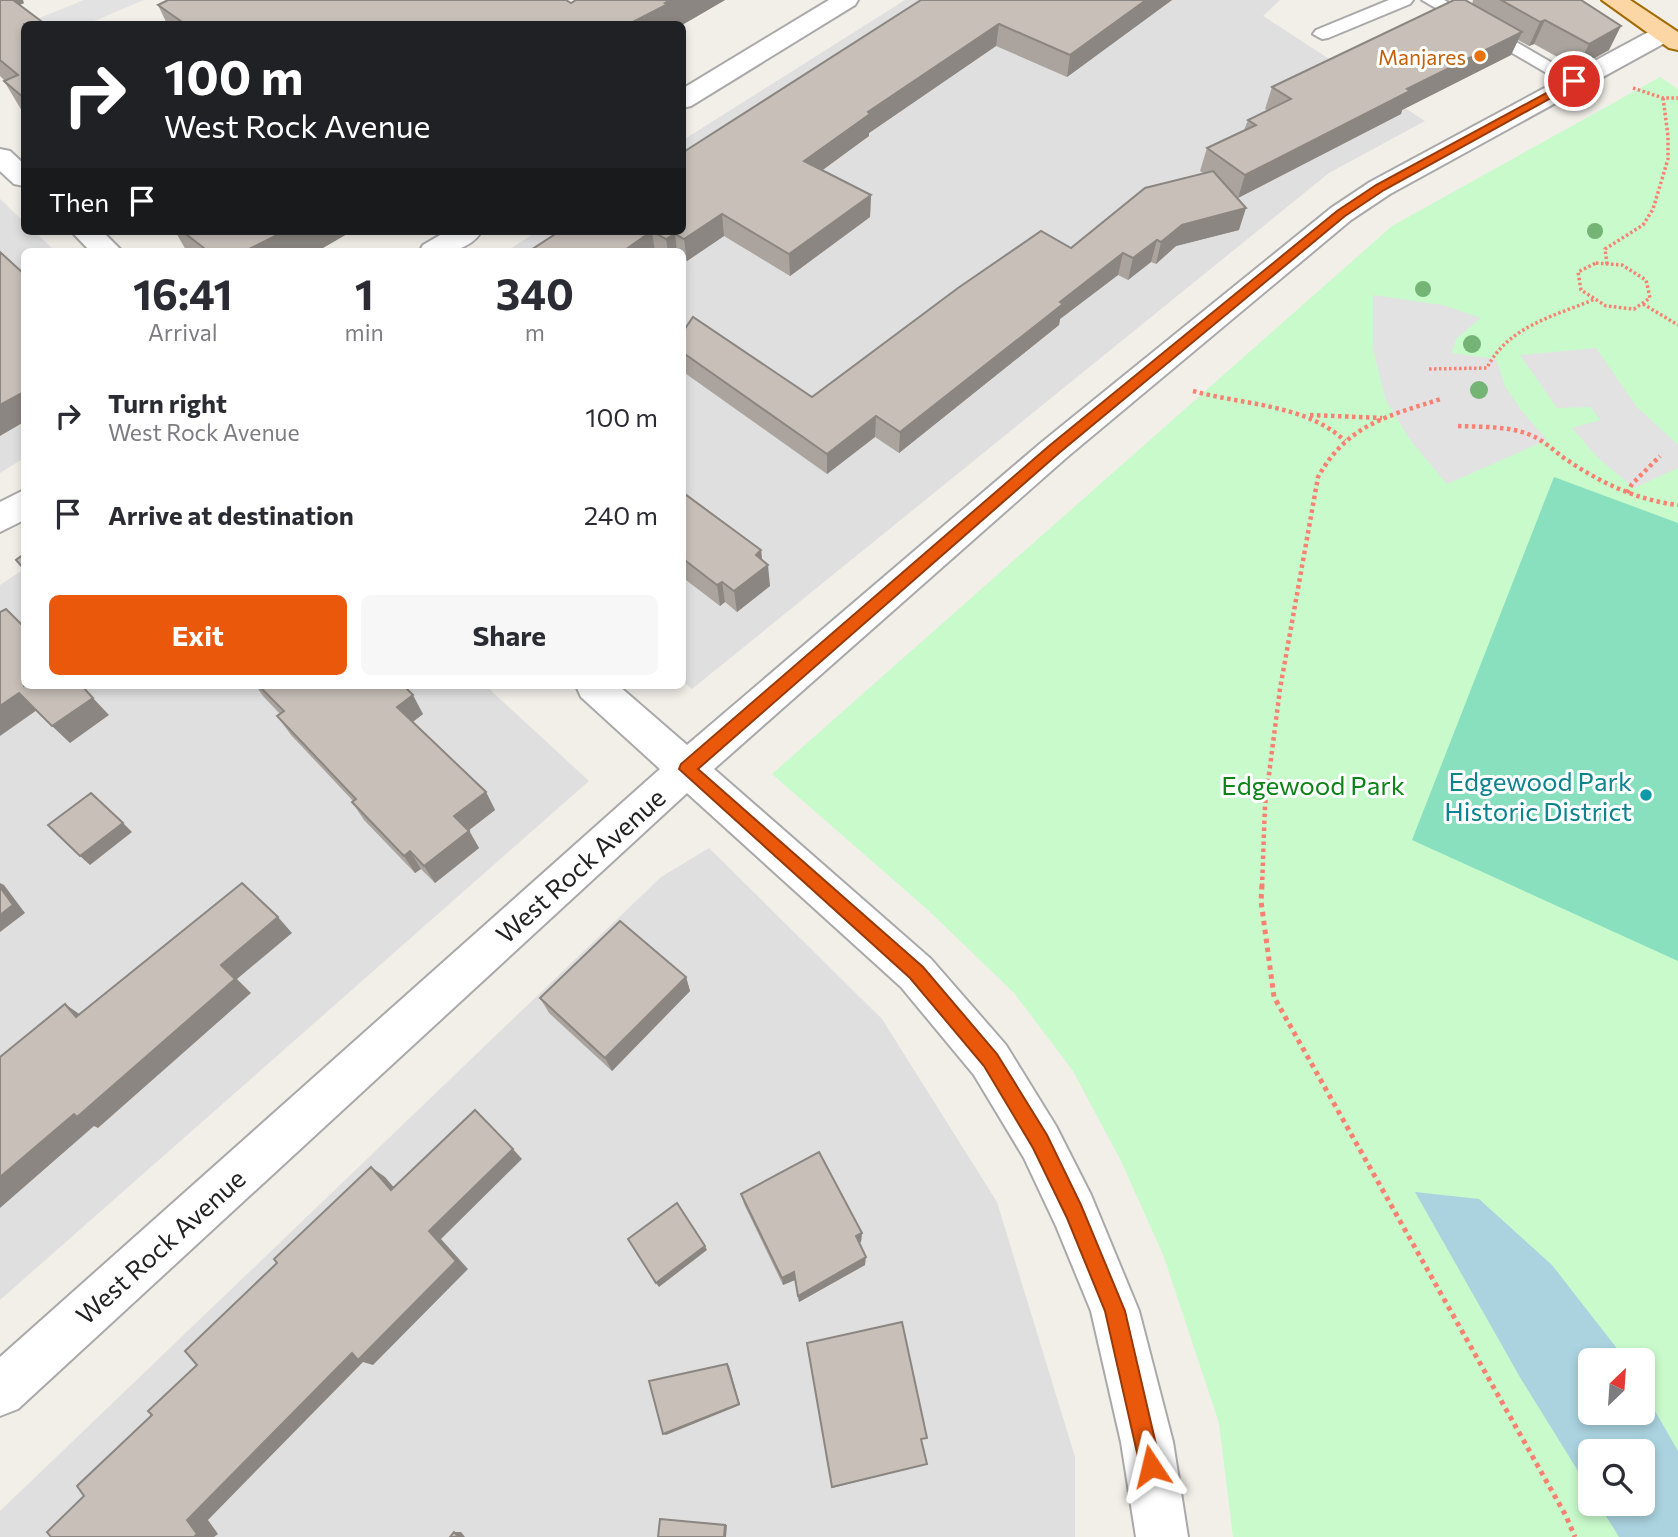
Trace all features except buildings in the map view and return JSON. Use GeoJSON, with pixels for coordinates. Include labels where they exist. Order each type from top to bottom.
{"type":"FeatureCollection","features":[{"type":"Feature","properties":{"kind":"main road"},"geometry":{"type":"LineString","coordinates":[[1616,0],[1671,38]]}},
{"type":"Feature","properties":{"kind":"street"},"geometry":{"type":"LineString","coordinates":[[686,98],[846,0]]}},
{"type":"Feature","properties":{"kind":"street","name":"West Rock Avenue"},"geometry":{"type":"LineString","coordinates":[[0,1391],[687,769],[1054,450],[1341,214],[1380,188],[1574,81],[1671,38]]}},
{"type":"Feature","properties":{"kind":"street"},"geometry":{"type":"LineString","coordinates":[[0,157],[21,175]]}},
{"type":"Feature","properties":{"kind":"street"},"geometry":{"type":"LineString","coordinates":[[90,235],[104,248]]}},
{"type":"Feature","properties":{"kind":"street"},"geometry":{"type":"LineString","coordinates":[[440,248],[461,235]]}},
{"type":"Feature","properties":{"kind":"street"},"geometry":{"type":"LineString","coordinates":[[0,519],[21,505]]}},
{"type":"Feature","properties":{"kind":"street"},"geometry":{"type":"LineString","coordinates":[[597,689],[916,973],[990,1060],[1046,1153],[1115,1311],[1147,1442],[1162,1537]]}},
{"type":"Feature","properties":{"kind":"lane"},"geometry":{"type":"LineString","coordinates":[[1322,34],[1404,0]]}},
{"type":"Feature","properties":{"kind":"lane"},"geometry":{"type":"LineString","coordinates":[[1431,0],[1574,81]]}},
{"type":"Feature","properties":{"kind":"path"},"geometry":{"type":"LineString","coordinates":[[1630,86],[1663,98],[1678,98]]}},
{"type":"Feature","properties":{"kind":"path"},"geometry":{"type":"LineString","coordinates":[[1607,264],[1604,258],[1605,249],[1613,240],[1647,221],[1664,181],[1670,157],[1670,137],[1663,98]]}},
{"type":"Feature","properties":{"kind":"path"},"geometry":{"type":"LineString","coordinates":[[1597,263],[1607,264],[1622,265],[1646,280],[1650,298],[1634,309],[1606,306],[1581,290],[1578,272],[1597,263]]}},
{"type":"Feature","properties":{"kind":"path"},"geometry":{"type":"LineString","coordinates":[[1429,369],[1487,368],[1491,356],[1505,340],[1595,299]]}},
{"type":"Feature","properties":{"kind":"path"},"geometry":{"type":"LineString","coordinates":[[1643,304],[1678,325]]}},
{"type":"Feature","properties":{"kind":"path"},"geometry":{"type":"LineString","coordinates":[[1193,391],[1227,401],[1306,415],[1385,418]]}},
{"type":"Feature","properties":{"kind":"path"},"geometry":{"type":"LineString","coordinates":[[1441,399],[1385,418],[1345,441],[1331,454],[1318,477],[1280,689],[1265,805],[1261,901],[1274,997],[1493,1383],[1575,1537]]}},
{"type":"Feature","properties":{"kind":"path"},"geometry":{"type":"LineString","coordinates":[[1306,415],[1336,431],[1345,441]]}},
{"type":"Feature","properties":{"kind":"path"},"geometry":{"type":"LineString","coordinates":[[1458,426],[1499,428],[1538,438],[1592,476],[1628,493],[1678,506]]}},
{"type":"Feature","properties":{"kind":"path"},"geometry":{"type":"LineString","coordinates":[[1628,493],[1632,484],[1660,456]]}},
{"type":"Feature","properties":{"kind":"shaded area"},"geometry":{"type":"Polygon","coordinates":[[[84,0],[144,0],[94,21],[32,21],[84,0]]]}},
{"type":"Feature","properties":{"kind":"shaded area"},"geometry":{"type":"Polygon","coordinates":[[[905,0],[1280,0],[1263,16],[1425,121],[1329,173],[692,689],[686,684],[686,248],[511,248],[532,235],[686,235],[686,138],[905,0]]]}},
{"type":"Feature","properties":{"kind":"shaded area"},"geometry":{"type":"Polygon","coordinates":[[[0,199],[21,219],[21,235],[38,235],[52,248],[21,248],[21,460],[0,473],[0,199]]]}},
{"type":"Feature","properties":{"kind":"shaded area"},"geometry":{"type":"Polygon","coordinates":[[[1373,295],[1442,305],[1481,318],[1456,339],[1452,353],[1496,359],[1505,386],[1521,410],[1547,440],[1447,484],[1411,441],[1386,401],[1373,349],[1373,295]]]}},
{"type":"Feature","properties":{"kind":"shaded area"},"geometry":{"type":"Polygon","coordinates":[[[1596,348],[1637,407],[1678,445],[1678,468],[1634,488],[1598,458],[1572,428],[1600,420],[1591,407],[1557,408],[1520,355],[1596,348]]]}},
{"type":"Feature","properties":{"kind":"shaded area"},"geometry":{"type":"Polygon","coordinates":[[[21,571],[21,689],[489,689],[589,781],[0,1300],[0,585],[21,571]]]}},
{"type":"Feature","properties":{"kind":"shaded area"},"geometry":{"type":"Polygon","coordinates":[[[709,848],[882,1019],[997,1202],[1075,1457],[1075,1537],[0,1537],[0,1511],[661,877],[709,848]]]}},
{"type":"Feature","properties":{"kind":"green space","name":"Edgewood Park"},"geometry":{"type":"Polygon","coordinates":[[[1660,77],[1678,89],[1678,1537],[1233,1537],[1219,1423],[1164,1257],[1121,1161],[1073,1071],[1014,993],[928,910],[772,774],[1392,226],[1660,77]]]}},
{"type":"Feature","properties":{"kind":"green space"},"geometry":{"type":"Polygon","coordinates":[[[1554,477],[1678,523],[1678,961],[1412,840],[1554,477]]]}},
{"type":"Feature","properties":{"kind":"water"},"geometry":{"type":"Polygon","coordinates":[[[1415,1192],[1479,1199],[1552,1265],[1617,1348],[1578,1348],[1578,1425],[1655,1425],[1656,1413],[1678,1451],[1678,1537],[1619,1537],[1606,1516],[1655,1516],[1655,1439],[1578,1439],[1578,1471],[1521,1379],[1415,1192]]]}},
{"type":"Feature","properties":{"kind":"place","name":"Manjares"},"geometry":{"type":"Point","coordinates":[1480,56]}},
{"type":"Feature","properties":{"kind":"place","name":"Edgewood Park Historic District"},"geometry":{"type":"Point","coordinates":[1646,795]}},
{"type":"Feature","properties":{"kind":"route"},"geometry":{"type":"LineString","coordinates":[[1151,1466],[1115,1311],[1074,1212],[1040,1142],[990,1060],[916,973],[687,769],[1054,450],[1341,214],[1380,188],[1574,81]]}}]}
